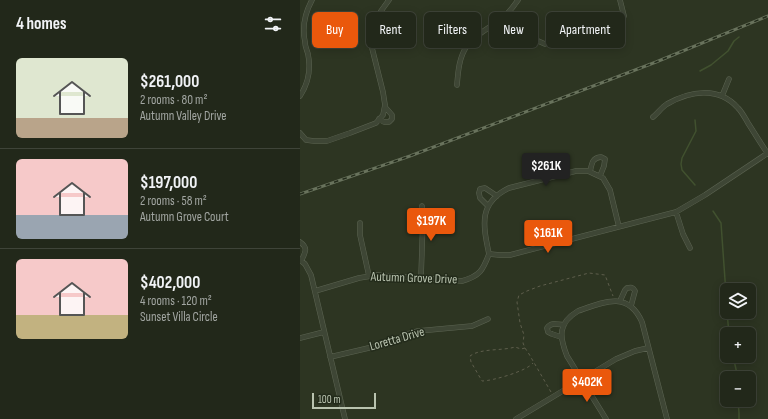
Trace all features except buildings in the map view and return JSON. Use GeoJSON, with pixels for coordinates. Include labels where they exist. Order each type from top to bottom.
{"type":"FeatureCollection","features":[{"type":"Feature","properties":{"kind":"street"},"geometry":{"type":"LineString","coordinates":[[300,96],[308,80],[310,67],[304,29],[306,16],[312,0]]}},
{"type":"Feature","properties":{"kind":"street"},"geometry":{"type":"LineString","coordinates":[[300,133],[306,140],[327,141],[376,123],[383,115],[385,107],[383,92],[370,40],[372,27],[389,0]]}},
{"type":"Feature","properties":{"kind":"street"},"geometry":{"type":"LineString","coordinates":[[508,12],[518,0]]}},
{"type":"Feature","properties":{"kind":"street"},"geometry":{"type":"LineString","coordinates":[[620,0],[623,12]]}},
{"type":"Feature","properties":{"kind":"street"},"geometry":{"type":"LineString","coordinates":[[457,85],[458,69],[462,55],[467,46],[489,27]]}},
{"type":"Feature","properties":{"kind":"street"},"geometry":{"type":"LineString","coordinates":[[538,41],[545,44]]}},
{"type":"Feature","properties":{"kind":"street"},"geometry":{"type":"LineString","coordinates":[[722,96],[729,79]]}},
{"type":"Feature","properties":{"kind":"street"},"geometry":{"type":"LineString","coordinates":[[619,227],[610,190],[603,178],[590,172],[576,171],[509,188],[501,192],[488,206],[484,223],[489,254],[510,255],[619,227],[676,212],[768,154],[738,108],[731,101],[722,96],[705,92],[691,94],[666,105],[653,117]]}},
{"type":"Feature","properties":{"kind":"street"},"geometry":{"type":"LineString","coordinates":[[379,119],[384,122],[389,122],[392,119],[392,115],[385,107]]}},
{"type":"Feature","properties":{"kind":"street"},"geometry":{"type":"LineString","coordinates":[[590,172],[596,157],[601,157],[605,160],[600,176]]}},
{"type":"Feature","properties":{"kind":"street"},"geometry":{"type":"LineString","coordinates":[[488,206],[480,198],[480,189],[485,188],[497,196]]}},
{"type":"Feature","properties":{"kind":"street"},"geometry":{"type":"LineString","coordinates":[[420,278],[423,236],[422,206]]}},
{"type":"Feature","properties":{"kind":"street"},"geometry":{"type":"LineString","coordinates":[[676,212],[683,234],[690,248]]}},
{"type":"Feature","properties":{"kind":"street"},"geometry":{"type":"LineString","coordinates":[[360,223],[360,235],[369,276]]}},
{"type":"Feature","properties":{"kind":"street"},"geometry":{"type":"LineString","coordinates":[[300,242],[306,249],[306,253],[300,260],[305,264],[311,275],[345,419]]}},
{"type":"Feature","properties":{"kind":"street","name":"Autumn Grove Drive"},"geometry":{"type":"LineString","coordinates":[[315,290],[377,275],[462,280],[472,278],[482,269],[489,254]]}},
{"type":"Feature","properties":{"kind":"street"},"geometry":{"type":"LineString","coordinates":[[617,301],[624,290],[631,287],[634,288],[635,291],[631,306]]}},
{"type":"Feature","properties":{"kind":"street"},"geometry":{"type":"LineString","coordinates":[[606,419],[567,356],[562,345],[561,337],[564,325],[569,318],[578,311],[596,305],[617,301],[627,303],[631,306],[639,315],[642,322],[667,419]]}},
{"type":"Feature","properties":{"kind":"street","name":"Loretta Drive"},"geometry":{"type":"LineString","coordinates":[[330,357],[390,343],[418,331],[472,326],[488,319]]}},
{"type":"Feature","properties":{"kind":"street"},"geometry":{"type":"LineString","coordinates":[[561,337],[548,332],[547,328],[553,323],[564,325]]}},
{"type":"Feature","properties":{"kind":"street"},"geometry":{"type":"LineString","coordinates":[[300,338],[324,332]]}},
{"type":"Feature","properties":{"kind":"street"},"geometry":{"type":"LineString","coordinates":[[516,419],[616,359],[635,351],[648,348]]}},
{"type":"Feature","properties":{"kind":"path"},"geometry":{"type":"LineString","coordinates":[[554,396],[523,343],[524,335],[520,323],[517,302],[518,298],[522,293],[540,286],[589,273],[599,273],[605,274],[607,277],[617,301]]}},
{"type":"Feature","properties":{"kind":"path"},"geometry":{"type":"LineString","coordinates":[[525,348],[521,349],[516,347],[476,353],[470,356],[470,362],[482,381],[493,380],[528,368],[534,363]]}},
{"type":"Feature","properties":{"kind":"waterway"},"geometry":{"type":"LineString","coordinates":[[700,71],[711,65],[728,51],[734,41],[739,37]]}},
{"type":"Feature","properties":{"kind":"waterway"},"geometry":{"type":"LineString","coordinates":[[695,120],[696,131],[682,158],[681,164],[682,170],[695,185]]}},
{"type":"Feature","properties":{"kind":"waterway"},"geometry":{"type":"LineString","coordinates":[[713,211],[721,223],[725,283]]}},
{"type":"Feature","properties":{"kind":"waterway"},"geometry":{"type":"LineString","coordinates":[[728,319],[728,327]]}},
{"type":"Feature","properties":{"kind":"waterway"},"geometry":{"type":"LineString","coordinates":[[735,363],[736,371]]}},
{"type":"Feature","properties":{"kind":"waterway"},"geometry":{"type":"LineString","coordinates":[[739,407],[739,419]]}},
{"type":"Feature","properties":{"kind":"railway"},"geometry":{"type":"LineString","coordinates":[[300,194],[410,156],[656,62],[768,16]]}}]}
